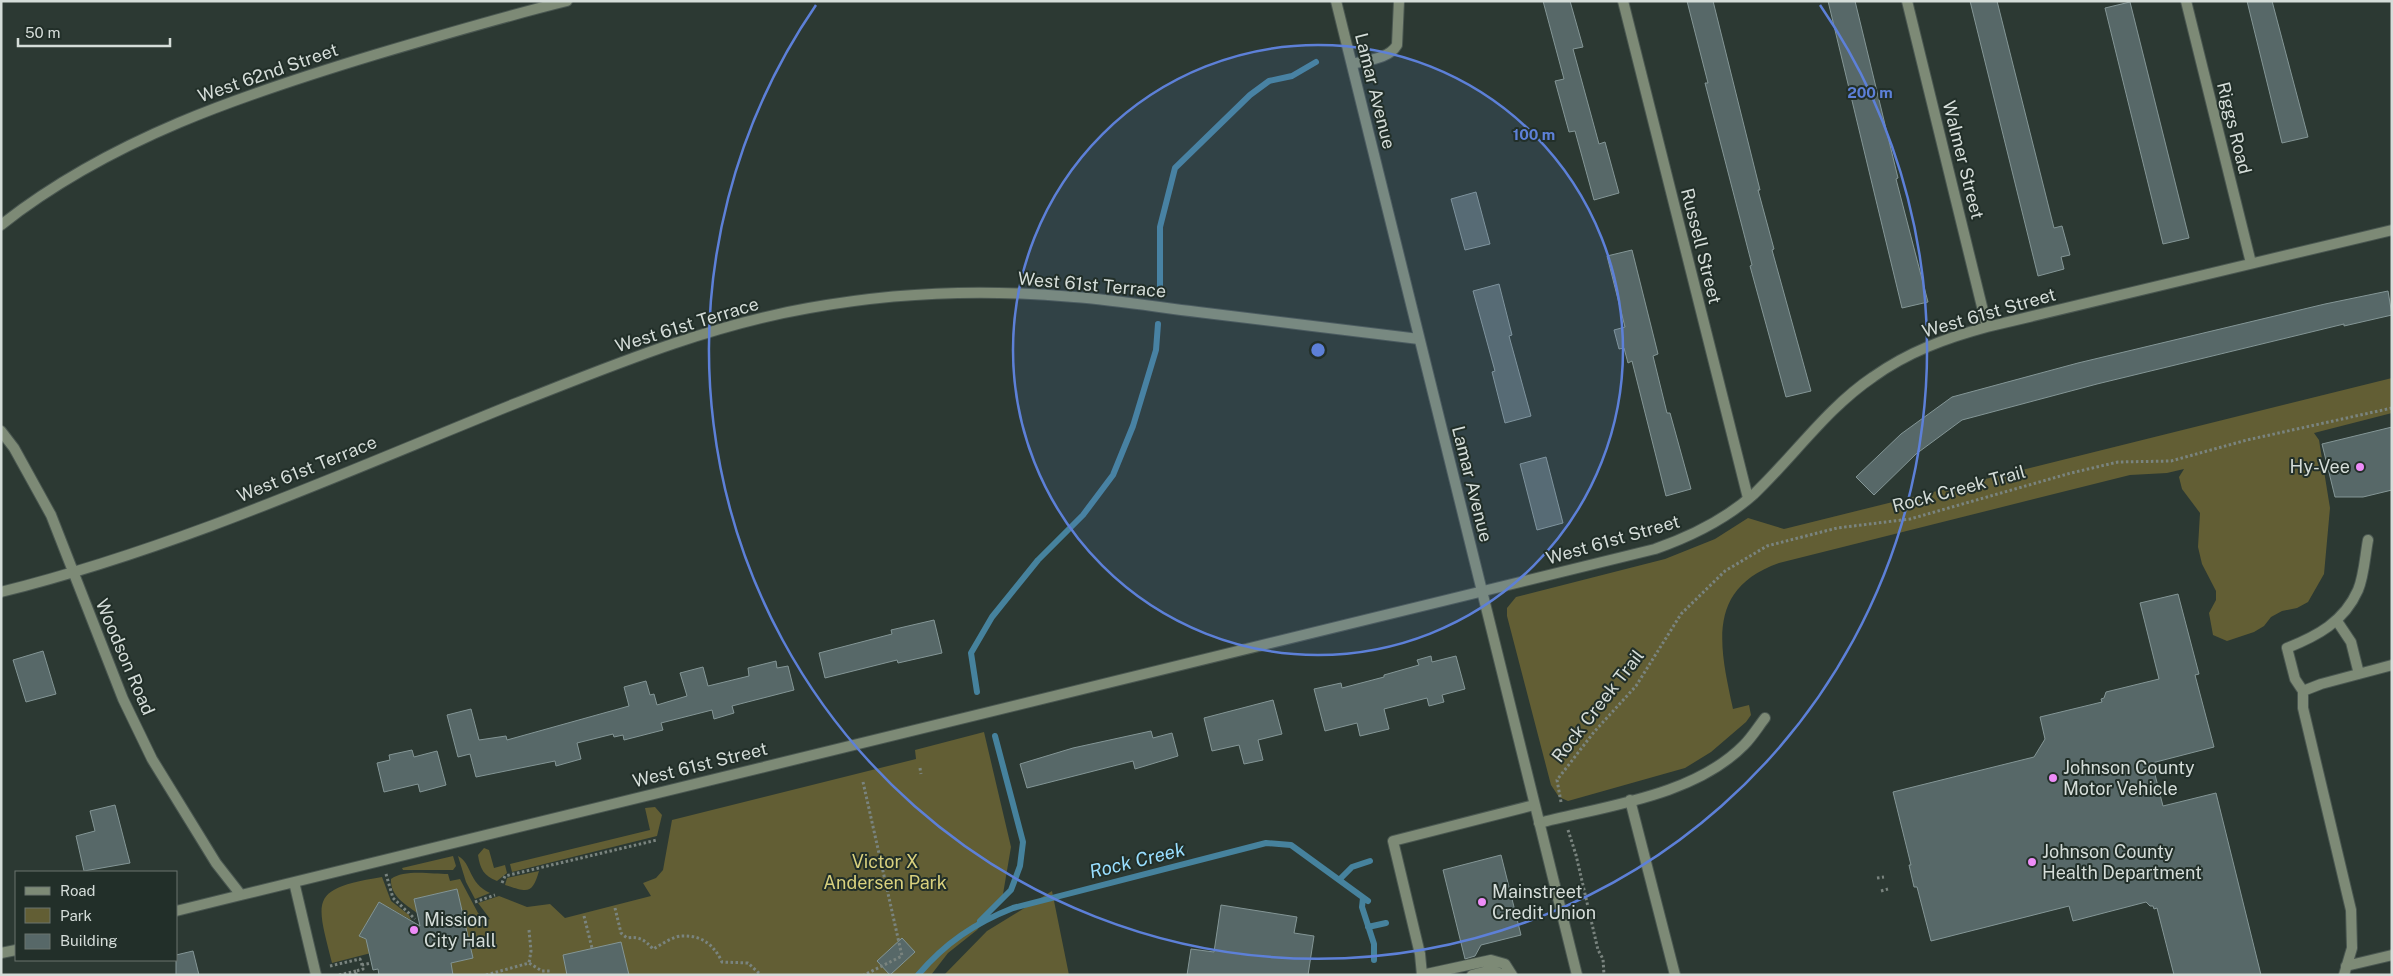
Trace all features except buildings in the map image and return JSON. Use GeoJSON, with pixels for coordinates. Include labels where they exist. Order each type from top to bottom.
{"type":"FeatureCollection","features":[{"type":"Feature","properties":{"kind":"street","name":"West 62nd Street"},"geometry":{"type":"LineString","coordinates":[[1,225],[30,203],[103,158],[184,120],[333,68],[501,18],[567,1]]}},
{"type":"Feature","properties":{"kind":"street","name":"Lamar Avenue"},"geometry":{"type":"LineString","coordinates":[[1336,1],[1577,975]]}},
{"type":"Feature","properties":{"kind":"street"},"geometry":{"type":"LineString","coordinates":[[1352,64],[1387,55],[1395,49],[1397,44],[1399,1]]}},
{"type":"Feature","properties":{"kind":"street","name":"Russell Street"},"geometry":{"type":"LineString","coordinates":[[1623,1],[1748,498]]}},
{"type":"Feature","properties":{"kind":"street","name":"Walmer Street"},"geometry":{"type":"LineString","coordinates":[[1907,1],[1987,327]]}},
{"type":"Feature","properties":{"kind":"street","name":"Riggs Road"},"geometry":{"type":"LineString","coordinates":[[2186,1],[2251,263]]}},
{"type":"Feature","properties":{"kind":"street","name":"West 61st Street"},"geometry":{"type":"LineString","coordinates":[[238,891],[294,882],[1655,549],[1705,529],[1748,498],[1821,424],[1872,377],[1928,346],[1987,327],[2392,230]]}},
{"type":"Feature","properties":{"kind":"street","name":"West 61st Terrace"},"geometry":{"type":"LineString","coordinates":[[1,592],[73,573],[183,538],[648,351],[735,324],[808,308],[875,298],[952,292],[995,292],[1074,297],[1419,339]]}},
{"type":"Feature","properties":{"kind":"street","name":"Woodson Road"},"geometry":{"type":"LineString","coordinates":[[1,431],[14,448],[51,515],[124,699],[152,759],[216,863],[238,891]]}},
{"type":"Feature","properties":{"kind":"street"},"geometry":{"type":"LineString","coordinates":[[2345,970],[2352,948],[2351,910],[2303,708],[2303,691],[2295,679],[2287,648],[2317,636],[2336,621],[2358,590],[2368,540]]}},
{"type":"Feature","properties":{"kind":"street"},"geometry":{"type":"LineString","coordinates":[[2336,621],[2351,642],[2359,674]]}},
{"type":"Feature","properties":{"kind":"street"},"geometry":{"type":"LineString","coordinates":[[2303,691],[2392,665]]}},
{"type":"Feature","properties":{"kind":"street"},"geometry":{"type":"LineString","coordinates":[[1539,823],[1630,800],[1694,780],[1714,769],[1744,745],[1765,718]]}},
{"type":"Feature","properties":{"kind":"street"},"geometry":{"type":"LineString","coordinates":[[1630,800],[1675,975]]}},
{"type":"Feature","properties":{"kind":"street"},"geometry":{"type":"LineString","coordinates":[[1512,975],[1505,964],[1491,960],[1422,975],[1420,954],[1393,841],[1534,805]]}},
{"type":"Feature","properties":{"kind":"street"},"geometry":{"type":"LineString","coordinates":[[294,882],[316,975]]}},
{"type":"Feature","properties":{"kind":"street"},"geometry":{"type":"LineString","coordinates":[[178,909],[238,891]]}},
{"type":"Feature","properties":{"kind":"street"},"geometry":{"type":"LineString","coordinates":[[1,953],[15,950]]}},
{"type":"Feature","properties":{"kind":"street"},"geometry":{"type":"LineString","coordinates":[[2345,970],[2392,955]]}},
{"type":"Feature","properties":{"kind":"street"},"geometry":{"type":"LineString","coordinates":[[1472,975],[1491,970],[1504,975]]}},
{"type":"Feature","properties":{"kind":"path","name":"Rock Creek Trail"},"geometry":{"type":"LineString","coordinates":[[1558,792],[1557,780],[1594,732],[1636,686],[1682,614],[1725,571],[1767,546],[1837,528],[1910,519],[2071,473],[2118,462],[2171,461],[2247,440],[2392,408]]}},
{"type":"Feature","properties":{"kind":"path"},"geometry":{"type":"LineString","coordinates":[[920,768],[921,774]]}},
{"type":"Feature","properties":{"kind":"path"},"geometry":{"type":"LineString","coordinates":[[863,782],[902,956],[864,975]]}},
{"type":"Feature","properties":{"kind":"path"},"geometry":{"type":"LineString","coordinates":[[502,883],[505,876],[657,840]]}},
{"type":"Feature","properties":{"kind":"path"},"geometry":{"type":"LineString","coordinates":[[1572,844],[1598,950],[1603,959],[1604,975]]}},
{"type":"Feature","properties":{"kind":"path"},"geometry":{"type":"LineString","coordinates":[[386,874],[393,898],[415,919]]}},
{"type":"Feature","properties":{"kind":"path"},"geometry":{"type":"LineString","coordinates":[[1877,878],[1884,877]]}},
{"type":"Feature","properties":{"kind":"path"},"geometry":{"type":"LineString","coordinates":[[1881,891],[1888,889]]}},
{"type":"Feature","properties":{"kind":"path"},"geometry":{"type":"LineString","coordinates":[[475,902],[495,895]]}},
{"type":"Feature","properties":{"kind":"path"},"geometry":{"type":"LineString","coordinates":[[615,908],[621,933],[627,938],[635,937],[645,940],[653,949],[681,936],[705,940],[716,949],[722,962],[748,963],[761,975]]}},
{"type":"Feature","properties":{"kind":"path"},"geometry":{"type":"LineString","coordinates":[[584,916],[592,948]]}},
{"type":"Feature","properties":{"kind":"path"},"geometry":{"type":"LineString","coordinates":[[529,930],[531,952],[529,963]]}},
{"type":"Feature","properties":{"kind":"path"},"geometry":{"type":"LineString","coordinates":[[330,966],[360,959],[363,969],[356,973],[339,975]]}},
{"type":"Feature","properties":{"kind":"path"},"geometry":{"type":"LineString","coordinates":[[362,965],[371,963]]}},
{"type":"Feature","properties":{"kind":"path"},"geometry":{"type":"LineString","coordinates":[[486,975],[529,963],[542,971],[552,971]]}},
{"type":"Feature","properties":{"kind":"green space"},"geometry":{"type":"Polygon","coordinates":[[[2392,378],[2392,413],[2314,433],[2319,440],[2330,508],[2324,574],[2308,602],[2271,617],[2264,626],[2254,632],[2227,641],[2213,635],[2209,613],[2216,600],[2216,591],[2202,564],[2198,547],[2200,513],[2182,489],[2179,477],[2184,469],[2167,473],[2130,475],[1779,563],[1755,574],[1739,588],[1728,605],[1723,623],[1724,664],[1733,709],[1749,705],[1751,715],[1746,722],[1711,752],[1685,768],[1568,801],[1559,797],[1551,785],[1507,616],[1507,608],[1516,597],[1665,559],[1715,539],[1748,518],[1784,529],[2392,378]]]}},
{"type":"Feature","properties":{"kind":"green space","name":"Victor X Andersen Park"},"geometry":{"type":"Polygon","coordinates":[[[984,732],[1011,847],[1002,900],[977,930],[948,953],[931,975],[453,975],[451,963],[473,958],[457,889],[414,899],[417,913],[399,899],[391,885],[391,879],[403,874],[448,874],[450,881],[460,879],[478,913],[485,920],[490,919],[478,903],[499,896],[527,907],[550,904],[565,918],[651,896],[643,883],[656,878],[663,870],[672,820],[916,759],[915,750],[984,732]]]}},
{"type":"Feature","properties":{"kind":"green space"},"geometry":{"type":"Polygon","coordinates":[[[655,807],[662,815],[657,836],[512,872],[510,864],[650,830],[645,808],[655,807]]]}},
{"type":"Feature","properties":{"kind":"green space"},"geometry":{"type":"Polygon","coordinates":[[[484,848],[489,850],[494,868],[505,865],[507,873],[497,881],[489,877],[481,868],[478,855],[484,848]]]}},
{"type":"Feature","properties":{"kind":"green space"},"geometry":{"type":"Polygon","coordinates":[[[453,856],[456,866],[453,870],[403,870],[402,868],[453,856]]]}},
{"type":"Feature","properties":{"kind":"green space"},"geometry":{"type":"Polygon","coordinates":[[[458,856],[466,863],[478,884],[490,893],[475,899],[466,882],[458,856]]]}},
{"type":"Feature","properties":{"kind":"green space"},"geometry":{"type":"Polygon","coordinates":[[[539,871],[534,884],[528,890],[505,885],[507,878],[539,871]]]}},
{"type":"Feature","properties":{"kind":"green space"},"geometry":{"type":"Polygon","coordinates":[[[382,877],[391,901],[409,915],[411,920],[379,902],[359,936],[373,943],[375,952],[332,963],[323,924],[322,911],[324,901],[330,893],[341,886],[382,877]]]}},
{"type":"Feature","properties":{"kind":"green space"},"geometry":{"type":"Polygon","coordinates":[[[1052,891],[1069,975],[944,975],[987,931],[1052,891]]]}},
{"type":"Feature","properties":{"kind":"waterway"},"geometry":{"type":"LineString","coordinates":[[1160,292],[1160,227],[1175,168],[1250,95],[1269,81],[1292,76],[1316,62]]}},
{"type":"Feature","properties":{"kind":"waterway"},"geometry":{"type":"LineString","coordinates":[[977,692],[971,653],[992,617],[1038,560],[1083,515],[1113,475],[1133,426],[1156,350],[1158,324]]}},
{"type":"Feature","properties":{"kind":"waterway"},"geometry":{"type":"LineString","coordinates":[[980,921],[1011,890],[1020,866],[1023,842],[995,736]]}},
{"type":"Feature","properties":{"kind":"waterway","name":"Rock Creek"},"geometry":{"type":"LineString","coordinates":[[918,975],[939,953],[961,935],[986,920],[1013,908],[1266,843],[1291,845],[1368,901]]}},
{"type":"Feature","properties":{"kind":"waterway"},"geometry":{"type":"LineString","coordinates":[[1339,880],[1352,867],[1370,861]]}},
{"type":"Feature","properties":{"kind":"waterway"},"geometry":{"type":"LineString","coordinates":[[1363,898],[1362,907],[1374,944],[1374,960]]}},
{"type":"Feature","properties":{"kind":"waterway"},"geometry":{"type":"LineString","coordinates":[[1368,927],[1386,923]]}},
{"type":"Feature","properties":{"kind":"place","name":"Hy-Vee"},"geometry":{"type":"Point","coordinates":[2360,467]}},
{"type":"Feature","properties":{"kind":"place","name":"Johnson County Motor Vehicle"},"geometry":{"type":"Point","coordinates":[2053,778]}},
{"type":"Feature","properties":{"kind":"place","name":"Johnson County Health Department"},"geometry":{"type":"Point","coordinates":[2032,862]}},
{"type":"Feature","properties":{"kind":"place","name":"Mainstreet Credit Union"},"geometry":{"type":"Point","coordinates":[1482,902]}},
{"type":"Feature","properties":{"kind":"place","name":"Mission City Hall"},"geometry":{"type":"Point","coordinates":[414,930]}}]}
